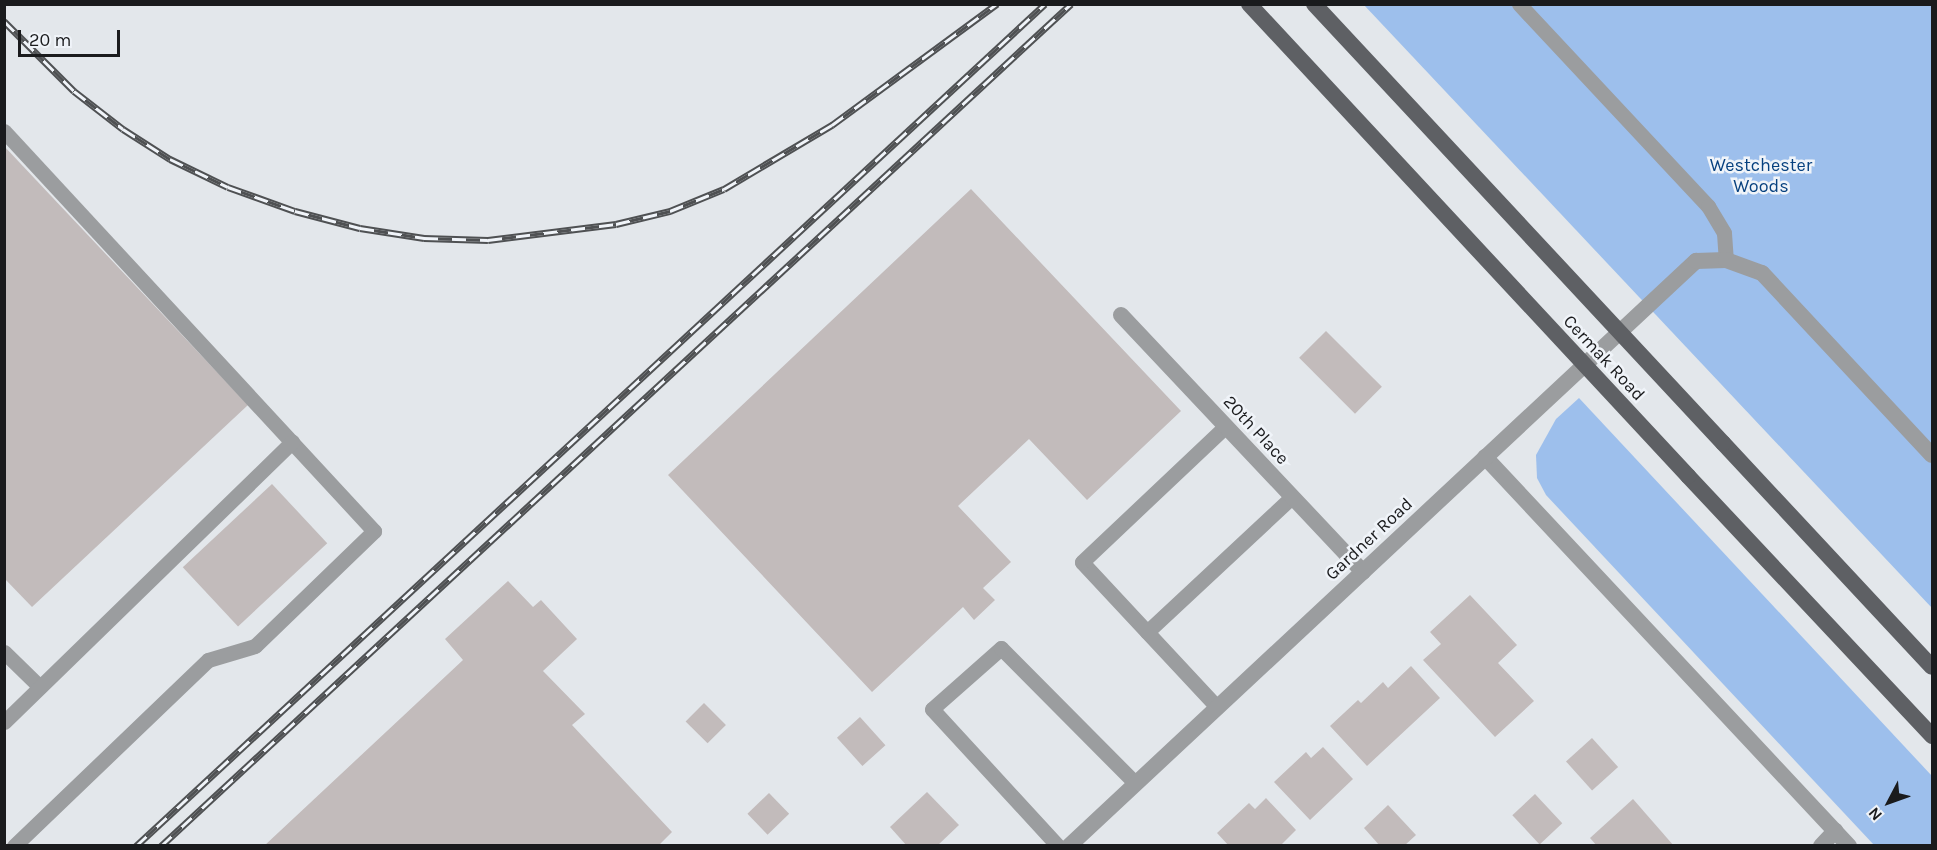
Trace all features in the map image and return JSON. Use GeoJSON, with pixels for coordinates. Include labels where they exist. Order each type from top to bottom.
{"type":"FeatureCollection","features":[{"type":"Feature","properties":{"kind":"main road","name":"Cermak Road"},"geometry":{"type":"LineString","coordinates":[[1249,4],[1932,736]]}},
{"type":"Feature","properties":{"kind":"main road","name":"Cermak Road"},"geometry":{"type":"LineString","coordinates":[[1314,4],[1932,667]]}},
{"type":"Feature","properties":{"kind":"street","name":"Gardner Road"},"geometry":{"type":"LineString","coordinates":[[1069,846],[1696,261],[1726,260]]}},
{"type":"Feature","properties":{"kind":"street"},"geometry":{"type":"LineString","coordinates":[[1726,260],[1762,273],[1932,455]]}},
{"type":"Feature","properties":{"kind":"street","name":"20th Place"},"geometry":{"type":"LineString","coordinates":[[1121,315],[1363,572]]}},
{"type":"Feature","properties":{"kind":"street"},"geometry":{"type":"LineString","coordinates":[[1485,457],[1849,846]]}},
{"type":"Feature","properties":{"kind":"street"},"geometry":{"type":"LineString","coordinates":[[1821,846],[1835,831]]}},
{"type":"Feature","properties":{"kind":"lane"},"geometry":{"type":"LineString","coordinates":[[1519,4],[1708,206],[1724,233],[1726,260]]}},
{"type":"Feature","properties":{"kind":"lane"},"geometry":{"type":"LineString","coordinates":[[4,131],[374,531],[255,646],[208,660],[14,846]]}},
{"type":"Feature","properties":{"kind":"lane"},"geometry":{"type":"LineString","coordinates":[[1217,707],[1082,562],[1226,426]]}},
{"type":"Feature","properties":{"kind":"lane"},"geometry":{"type":"LineString","coordinates":[[4,722],[292,442]]}},
{"type":"Feature","properties":{"kind":"lane"},"geometry":{"type":"LineString","coordinates":[[1147,632],[1292,497]]}},
{"type":"Feature","properties":{"kind":"lane"},"geometry":{"type":"LineString","coordinates":[[1058,846],[932,709],[1001,648],[1135,783]]}},
{"type":"Feature","properties":{"kind":"lane"},"geometry":{"type":"LineString","coordinates":[[4,652],[40,687]]}},
{"type":"Feature","properties":{"kind":"green space","name":"Westchester Woods"},"geometry":{"type":"Polygon","coordinates":[[[1364,5],[1932,5],[1932,608],[1364,5]]]}},
{"type":"Feature","properties":{"kind":"green space"},"geometry":{"type":"Polygon","coordinates":[[[1579,398],[1932,776],[1932,845],[1874,845],[1546,495],[1537,478],[1536,455],[1556,419],[1579,398]]]}},
{"type":"Feature","properties":{"kind":"building"},"geometry":{"type":"Polygon","coordinates":[[[4,146],[248,405],[32,607],[4,578],[4,146]]]}},
{"type":"Feature","properties":{"kind":"building"},"geometry":{"type":"Polygon","coordinates":[[[971,189],[1181,411],[1087,500],[1029,439],[958,506],[1011,562],[983,588],[995,600],[974,620],[963,607],[872,692],[668,475],[971,189]]]}},
{"type":"Feature","properties":{"kind":"building"},"geometry":{"type":"Polygon","coordinates":[[[1326,331],[1382,387],[1355,414],[1299,358],[1326,331]]]}},
{"type":"Feature","properties":{"kind":"building"},"geometry":{"type":"Polygon","coordinates":[[[272,484],[327,543],[238,626],[183,567],[272,484]]]}},
{"type":"Feature","properties":{"kind":"building"},"geometry":{"type":"Polygon","coordinates":[[[508,581],[533,607],[541,600],[577,639],[543,671],[585,714],[572,725],[672,832],[658,846],[264,846],[463,660],[445,639],[508,581]]]}},
{"type":"Feature","properties":{"kind":"building"},"geometry":{"type":"Polygon","coordinates":[[[1470,595],[1517,645],[1498,663],[1534,701],[1495,737],[1423,660],[1441,644],[1430,632],[1470,595]]]}},
{"type":"Feature","properties":{"kind":"building"},"geometry":{"type":"Polygon","coordinates":[[[1411,666],[1440,698],[1367,766],[1330,726],[1358,700],[1361,703],[1383,682],[1388,688],[1411,666]]]}},
{"type":"Feature","properties":{"kind":"building"},"geometry":{"type":"Polygon","coordinates":[[[704,703],[726,725],[708,743],[686,721],[704,703]]]}},
{"type":"Feature","properties":{"kind":"building"},"geometry":{"type":"Polygon","coordinates":[[[860,717],[885,745],[862,766],[837,738],[860,717]]]}},
{"type":"Feature","properties":{"kind":"building"},"geometry":{"type":"Polygon","coordinates":[[[1592,738],[1618,767],[1592,790],[1566,761],[1592,738]]]}},
{"type":"Feature","properties":{"kind":"building"},"geometry":{"type":"Polygon","coordinates":[[[1323,747],[1353,779],[1310,820],[1274,782],[1306,752],[1311,758],[1323,747]]]}},
{"type":"Feature","properties":{"kind":"building"},"geometry":{"type":"Polygon","coordinates":[[[927,792],[959,825],[937,846],[907,846],[890,827],[927,792]]]}},
{"type":"Feature","properties":{"kind":"building"},"geometry":{"type":"Polygon","coordinates":[[[769,793],[789,814],[768,835],[747,814],[769,793]]]}},
{"type":"Feature","properties":{"kind":"building"},"geometry":{"type":"Polygon","coordinates":[[[1535,794],[1562,823],[1540,844],[1512,815],[1535,794]]]}},
{"type":"Feature","properties":{"kind":"building"},"geometry":{"type":"Polygon","coordinates":[[[1266,798],[1296,830],[1280,846],[1229,846],[1217,833],[1249,803],[1255,809],[1266,798]]]}},
{"type":"Feature","properties":{"kind":"building"},"geometry":{"type":"Polygon","coordinates":[[[1633,799],[1674,846],[1597,846],[1590,838],[1633,799]]]}},
{"type":"Feature","properties":{"kind":"building"},"geometry":{"type":"Polygon","coordinates":[[[1388,805],[1416,835],[1404,846],[1380,846],[1364,828],[1388,805]]]}},
{"type":"Feature","properties":{"kind":"railway"},"geometry":{"type":"LineString","coordinates":[[4,21],[74,91],[123,129],[170,159],[228,187],[295,211],[360,228],[424,238],[488,240],[616,224],[670,211],[724,189],[832,125],[997,4]]}},
{"type":"Feature","properties":{"kind":"railway"},"geometry":{"type":"LineString","coordinates":[[136,846],[1045,4]]}},
{"type":"Feature","properties":{"kind":"railway"},"geometry":{"type":"LineString","coordinates":[[161,846],[1071,4]]}}]}
